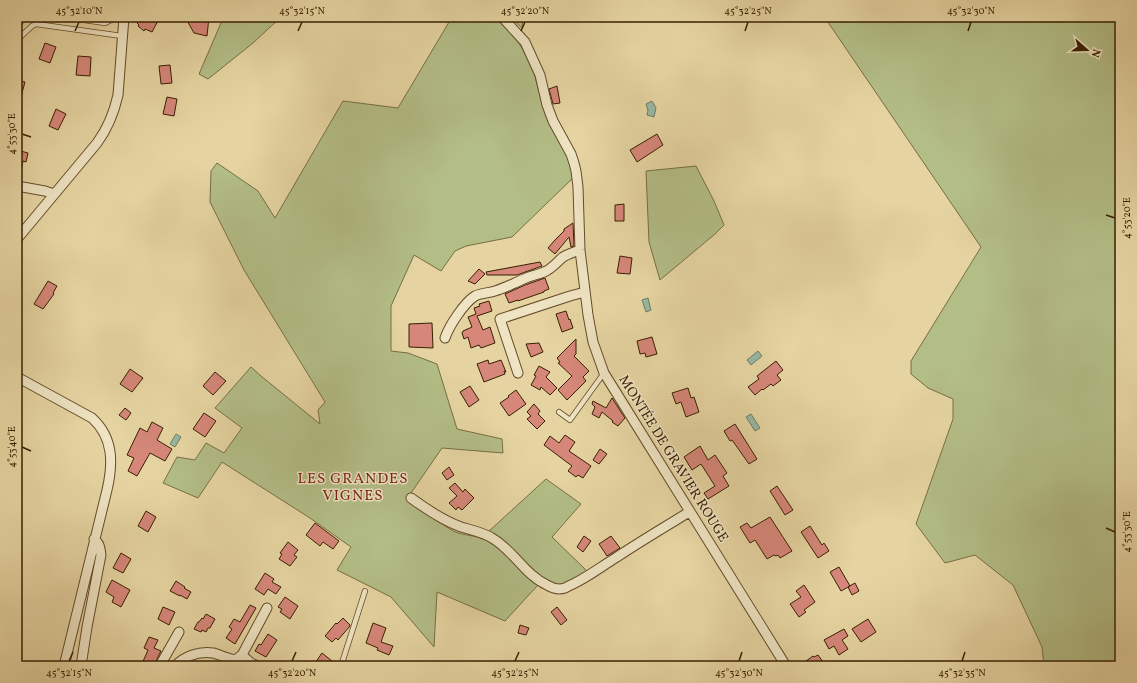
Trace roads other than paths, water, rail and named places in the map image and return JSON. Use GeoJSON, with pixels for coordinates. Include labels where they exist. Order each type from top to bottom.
{"type":"FeatureCollection","features":[{"type":"Feature","properties":{"kind":"street"},"geometry":{"type":"LineString","coordinates":[[17,239],[104,134],[110,121],[118,95],[124,17]]}},
{"type":"Feature","properties":{"kind":"street","name":"MONTÉE DE GRAVIER ROUGE"},"geometry":{"type":"LineString","coordinates":[[502,17],[525,42],[540,75],[547,105],[553,121],[572,154],[576,171],[580,250],[585,292],[593,342],[604,373],[786,666]]}},
{"type":"Feature","properties":{"kind":"street"},"geometry":{"type":"LineString","coordinates":[[17,186],[45,190],[54,194]]}},
{"type":"Feature","properties":{"kind":"street"},"geometry":{"type":"LineString","coordinates":[[445,338],[447,332],[466,303],[473,297],[478,294],[504,288],[526,278],[545,272],[564,256],[580,250]]}},
{"type":"Feature","properties":{"kind":"street"},"geometry":{"type":"LineString","coordinates":[[518,373],[500,319],[585,292]]}},
{"type":"Feature","properties":{"kind":"street"},"geometry":{"type":"LineString","coordinates":[[17,377],[88,415],[100,425],[110,450],[111,474],[64,666]]}},
{"type":"Feature","properties":{"kind":"street"},"geometry":{"type":"LineString","coordinates":[[410,498],[448,521],[491,537],[503,545],[516,560],[536,578],[546,585],[554,588],[564,588],[581,580],[689,512]]}},
{"type":"Feature","properties":{"kind":"street"},"geometry":{"type":"LineString","coordinates":[[81,666],[101,555],[100,546],[98,542],[94,540]]}},
{"type":"Feature","properties":{"kind":"street"},"geometry":{"type":"LineString","coordinates":[[175,666],[187,657],[201,653],[213,653],[233,659],[238,658],[242,655],[267,608]]}},
{"type":"Feature","properties":{"kind":"street"},"geometry":{"type":"LineString","coordinates":[[161,666],[179,632]]}},
{"type":"Feature","properties":{"kind":"street"},"geometry":{"type":"LineString","coordinates":[[242,655],[258,666]]}},
{"type":"Feature","properties":{"kind":"lane"},"geometry":{"type":"LineString","coordinates":[[17,25],[26,17]]}},
{"type":"Feature","properties":{"kind":"lane"},"geometry":{"type":"LineString","coordinates":[[63,17],[105,23],[116,17]]}},
{"type":"Feature","properties":{"kind":"lane"},"geometry":{"type":"LineString","coordinates":[[17,40],[36,24],[122,36]]}},
{"type":"Feature","properties":{"kind":"lane"},"geometry":{"type":"LineString","coordinates":[[559,412],[570,420],[604,373]]}},
{"type":"Feature","properties":{"kind":"lane"},"geometry":{"type":"LineString","coordinates":[[341,666],[365,591]]}},
{"type":"Feature","properties":{"kind":"district","name":"LES GRANDES VIGNES"},"geometry":{"type":"Point","coordinates":[353,488]}}]}
